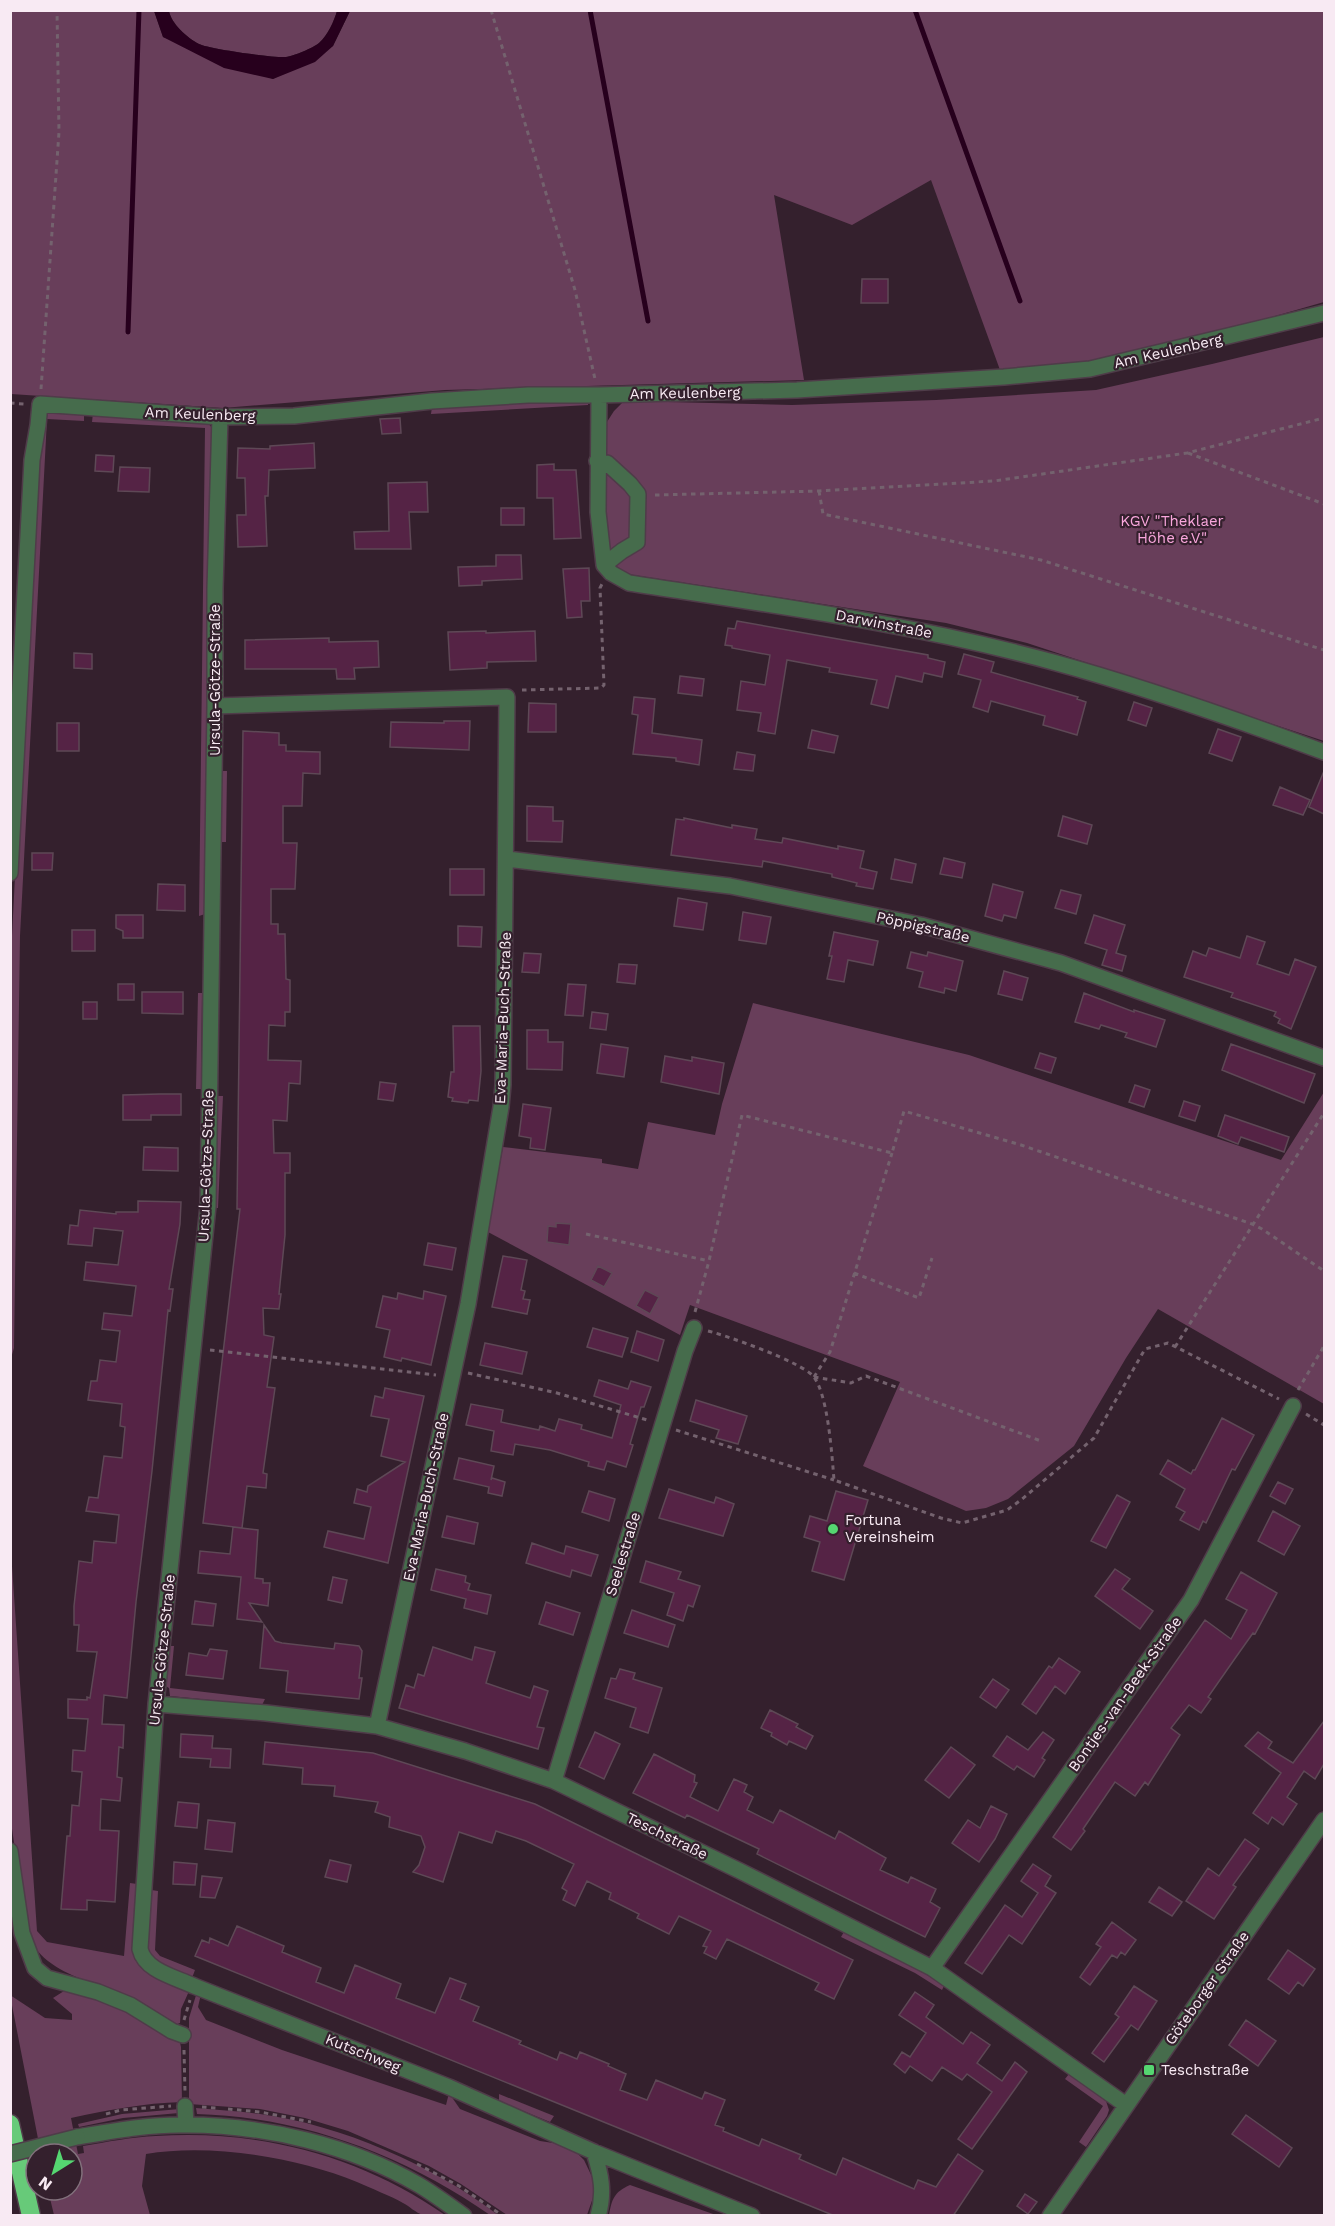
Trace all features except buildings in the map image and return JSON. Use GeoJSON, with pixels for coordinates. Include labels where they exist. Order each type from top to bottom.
{"type":"FeatureCollection","features":[{"type":"Feature","properties":{"kind":"highway"},"geometry":{"type":"LineString","coordinates":[[10,2124],[31,2216]]}},
{"type":"Feature","properties":{"kind":"street","name":"Am Keulenberg"},"geometry":{"type":"LineString","coordinates":[[39,405],[220,417],[294,416],[432,401],[528,395],[797,390],[1090,369],[1324,313]]}},
{"type":"Feature","properties":{"kind":"street"},"geometry":{"type":"LineString","coordinates":[[599,395],[598,512],[608,569]]}},
{"type":"Feature","properties":{"kind":"street"},"geometry":{"type":"LineString","coordinates":[[10,873],[32,460],[39,425],[39,405]]}},
{"type":"Feature","properties":{"kind":"street","name":"Ursula-Götze-Straße"},"geometry":{"type":"LineString","coordinates":[[140,1949],[156,1704],[208,1206],[216,706],[215,589],[220,417]]}},
{"type":"Feature","properties":{"kind":"street"},"geometry":{"type":"LineString","coordinates":[[597,461],[607,463],[638,494],[637,542],[622,550],[608,569]]}},
{"type":"Feature","properties":{"kind":"street","name":"Darwinstraße"},"geometry":{"type":"LineString","coordinates":[[608,569],[629,584],[853,618],[1053,661],[1158,693],[1324,752]]}},
{"type":"Feature","properties":{"kind":"street"},"geometry":{"type":"LineString","coordinates":[[216,706],[507,697]]}},
{"type":"Feature","properties":{"kind":"street","name":"Eva-Maria-Buch-Straße"},"geometry":{"type":"LineString","coordinates":[[376,1726],[468,1304],[503,1085],[507,697]]}},
{"type":"Feature","properties":{"kind":"street","name":"Pöppigstraße"},"geometry":{"type":"LineString","coordinates":[[507,859],[730,886],[921,925],[1061,963],[1324,1058]]}},
{"type":"Feature","properties":{"kind":"street","name":"Seelestraße"},"geometry":{"type":"LineString","coordinates":[[554,1781],[662,1425],[694,1328]]}},
{"type":"Feature","properties":{"kind":"street","name":"Bontjes-van-Beek-Straße"},"geometry":{"type":"LineString","coordinates":[[932,1968],[1191,1600],[1293,1406]]}},
{"type":"Feature","properties":{"kind":"street","name":"Teschstraße"},"geometry":{"type":"LineString","coordinates":[[156,1704],[266,1713],[376,1726],[465,1751],[554,1781],[740,1870],[932,1968],[1126,2105]]}},
{"type":"Feature","properties":{"kind":"street","name":"Göteborger Straße"},"geometry":{"type":"LineString","coordinates":[[1050,2216],[1324,1820]]}},
{"type":"Feature","properties":{"kind":"street"},"geometry":{"type":"LineString","coordinates":[[10,1851],[22,1933],[35,1968],[47,1978],[98,1992],[130,2005],[172,2031],[183,2035]]}},
{"type":"Feature","properties":{"kind":"street","name":"Kutschweg"},"geometry":{"type":"LineString","coordinates":[[140,1949],[142,1958],[147,1964],[194,1986],[449,2087],[594,2152],[752,2216]]}},
{"type":"Feature","properties":{"kind":"street"},"geometry":{"type":"LineString","coordinates":[[185,2106],[186,2124]]}},
{"type":"Feature","properties":{"kind":"street"},"geometry":{"type":"LineString","coordinates":[[10,2154],[77,2137],[126,2129],[186,2124],[243,2128],[304,2140],[342,2151],[418,2185],[464,2216]]}},
{"type":"Feature","properties":{"kind":"street"},"geometry":{"type":"LineString","coordinates":[[594,2152],[602,2180],[598,2216]]}},
{"type":"Feature","properties":{"kind":"path"},"geometry":{"type":"LineString","coordinates":[[39,405],[59,132],[57,10]]}},
{"type":"Feature","properties":{"kind":"path"},"geometry":{"type":"LineString","coordinates":[[491,10],[575,290],[599,395]]}},
{"type":"Feature","properties":{"kind":"path"},"geometry":{"type":"LineString","coordinates":[[638,494],[819,491],[994,481],[1187,453],[1324,418]]}},
{"type":"Feature","properties":{"kind":"path"},"geometry":{"type":"LineString","coordinates":[[1187,453],[1324,504]]}},
{"type":"Feature","properties":{"kind":"path"},"geometry":{"type":"LineString","coordinates":[[819,491],[823,514],[1041,560],[1324,650]]}},
{"type":"Feature","properties":{"kind":"path"},"geometry":{"type":"LineString","coordinates":[[507,697],[514,691],[522,690],[601,688],[604,685],[600,588],[608,569]]}},
{"type":"Feature","properties":{"kind":"path"},"geometry":{"type":"LineString","coordinates":[[814,1377],[830,1352],[904,1111],[1021,1145],[1252,1224],[1262,1228],[1324,1271]]}},
{"type":"Feature","properties":{"kind":"path"},"geometry":{"type":"LineString","coordinates":[[1175,1347],[1324,1113]]}},
{"type":"Feature","properties":{"kind":"path"},"geometry":{"type":"LineString","coordinates":[[834,1480],[829,1432],[819,1388],[814,1377],[800,1365],[713,1332],[694,1328],[694,1315],[710,1261],[742,1115],[892,1154]]}},
{"type":"Feature","properties":{"kind":"path"},"geometry":{"type":"LineString","coordinates":[[586,1234],[710,1261]]}},
{"type":"Feature","properties":{"kind":"path"},"geometry":{"type":"LineString","coordinates":[[854,1273],[919,1298],[932,1258]]}},
{"type":"Feature","properties":{"kind":"path"},"geometry":{"type":"LineString","coordinates":[[193,1348],[453,1374],[557,1393],[834,1480],[962,1523],[1006,1510],[1094,1438],[1145,1349],[1168,1343],[1293,1406],[1324,1425]]}},
{"type":"Feature","properties":{"kind":"path"},"geometry":{"type":"LineString","coordinates":[[1293,1406],[1298,1389],[1324,1346]]}},
{"type":"Feature","properties":{"kind":"path"},"geometry":{"type":"LineString","coordinates":[[814,1377],[851,1383],[866,1376],[1041,1442]]}},
{"type":"Feature","properties":{"kind":"path"},"geometry":{"type":"LineString","coordinates":[[185,2106],[184,2016],[192,1995]]}},
{"type":"Feature","properties":{"kind":"green space"},"geometry":{"type":"Polygon","coordinates":[[[10,11],[154,11],[163,37],[273,79],[333,46],[350,11],[1324,11],[1324,302],[1254,322],[1088,362],[1000,370],[931,180],[852,225],[774,195],[804,380],[445,390],[223,408],[11,394],[10,11]]]}},
{"type":"Feature","properties":{"kind":"green space"},"geometry":{"type":"Polygon","coordinates":[[[169,11],[337,11],[330,28],[319,43],[303,52],[286,57],[242,53],[199,44],[180,30],[169,11]]]}},
{"type":"Feature","properties":{"kind":"green space","name":"KGV \"Theklaer Höhe e.V.\""},"geometry":{"type":"Polygon","coordinates":[[[1324,337],[1324,741],[1027,643],[946,623],[627,574],[615,565],[607,553],[603,454],[605,425],[624,401],[792,405],[936,400],[1096,390],[1324,337]]]}},
{"type":"Feature","properties":{"kind":"green space"},"geometry":{"type":"Polygon","coordinates":[[[527,401],[588,401],[588,405],[431,414],[432,407],[527,401]]]}},
{"type":"Feature","properties":{"kind":"green space"},"geometry":{"type":"Polygon","coordinates":[[[49,409],[84,413],[84,421],[47,419],[20,936],[14,1348],[11,1358],[12,936],[36,460],[49,409]]]}},
{"type":"Feature","properties":{"kind":"green space"},"geometry":{"type":"Polygon","coordinates":[[[93,413],[208,423],[212,428],[205,914],[199,916],[205,428],[92,422],[93,413]]]}},
{"type":"Feature","properties":{"kind":"green space"},"geometry":{"type":"Polygon","coordinates":[[[221,771],[227,771],[226,842],[220,842],[221,771]]]}},
{"type":"Feature","properties":{"kind":"green space"},"geometry":{"type":"Polygon","coordinates":[[[198,993],[202,993],[201,1089],[196,1089],[198,993]]]}},
{"type":"Feature","properties":{"kind":"green space"},"geometry":{"type":"Polygon","coordinates":[[[753,1003],[969,1055],[1281,1160],[1324,1092],[1324,1404],[1158,1309],[1074,1446],[1008,1499],[986,1508],[966,1511],[863,1466],[900,1382],[690,1305],[680,1335],[488,1232],[503,1147],[602,1159],[602,1163],[638,1169],[648,1122],[715,1135],[722,1104],[753,1003]]]}},
{"type":"Feature","properties":{"kind":"green space"},"geometry":{"type":"Polygon","coordinates":[[[216,1096],[223,1096],[218,1208],[213,1208],[216,1096]]]}},
{"type":"Feature","properties":{"kind":"green space"},"geometry":{"type":"Polygon","coordinates":[[[10,1537],[37,1931],[47,1942],[124,1956],[130,1883],[137,1884],[134,1958],[151,1974],[190,1989],[181,2009],[180,2023],[175,2025],[132,1999],[71,1975],[57,1967],[44,1958],[34,1946],[27,1932],[10,1815],[10,1537]]]}},
{"type":"Feature","properties":{"kind":"green space"},"geometry":{"type":"Polygon","coordinates":[[[168,1646],[174,1646],[170,1688],[265,1699],[262,1705],[170,1696],[169,1688],[164,1685],[168,1646]]]}},
{"type":"Feature","properties":{"kind":"green space"},"geometry":{"type":"Polygon","coordinates":[[[151,1890],[158,1891],[155,1950],[160,1956],[195,1970],[192,1978],[169,1970],[157,1963],[151,1956],[146,1939],[146,1929],[151,1890]]]}},
{"type":"Feature","properties":{"kind":"green space"},"geometry":{"type":"Polygon","coordinates":[[[845,1930],[918,1969],[944,1986],[942,1990],[915,1973],[841,1937],[845,1930]]]}},
{"type":"Feature","properties":{"kind":"green space"},"geometry":{"type":"Polygon","coordinates":[[[64,1991],[93,1996],[123,2008],[179,2038],[182,2102],[126,2107],[71,2118],[76,2142],[39,2142],[10,1995],[45,2018],[72,2020],[72,2014],[53,1998],[64,1991]]]}},
{"type":"Feature","properties":{"kind":"green space"},"geometry":{"type":"Polygon","coordinates":[[[197,1992],[201,1994],[198,2007],[206,2020],[282,2050],[446,2105],[449,2093],[460,2109],[540,2141],[566,2145],[584,2160],[594,2181],[595,2192],[587,2215],[507,2215],[429,2166],[348,2131],[305,2118],[260,2109],[189,2104],[189,2018],[197,1992]]]}},
{"type":"Feature","properties":{"kind":"green space"},"geometry":{"type":"Polygon","coordinates":[[[1069,2074],[1106,2101],[1109,2110],[1086,2147],[1079,2142],[1103,2106],[1065,2079],[1069,2074]]]}},
{"type":"Feature","properties":{"kind":"green space"},"geometry":{"type":"Polygon","coordinates":[[[499,2094],[554,2116],[550,2122],[499,2101],[499,2094]]]}},
{"type":"Feature","properties":{"kind":"green space"},"geometry":{"type":"Polygon","coordinates":[[[196,2108],[291,2119],[354,2138],[385,2150],[445,2180],[498,2215],[490,2215],[423,2174],[351,2143],[314,2131],[275,2123],[197,2114],[196,2108]]]}},
{"type":"Feature","properties":{"kind":"green space"},"geometry":{"type":"Polygon","coordinates":[[[180,2109],[179,2113],[123,2118],[79,2127],[78,2124],[122,2114],[180,2109]]]}},
{"type":"Feature","properties":{"kind":"green space"},"geometry":{"type":"Polygon","coordinates":[[[195,2135],[271,2142],[344,2162],[413,2194],[445,2215],[423,2215],[398,2200],[357,2182],[308,2166],[253,2154],[198,2150],[146,2154],[142,2186],[150,2215],[54,2215],[51,2202],[84,2202],[84,2146],[147,2137],[195,2135]]]}},
{"type":"Feature","properties":{"kind":"green space"},"geometry":{"type":"Polygon","coordinates":[[[630,2185],[716,2215],[609,2215],[615,2197],[620,2190],[630,2185]]]}},
{"type":"Feature","properties":{"kind":"shaded area"},"geometry":{"type":"Polygon","coordinates":[[[154,11],[169,11],[180,30],[199,44],[242,53],[286,57],[303,52],[319,43],[330,28],[337,11],[350,11],[333,46],[315,62],[273,79],[224,68],[163,37],[154,11]]]}},
{"type":"Feature","properties":{"kind":"waterway"},"geometry":{"type":"LineString","coordinates":[[128,332],[139,10]]}},
{"type":"Feature","properties":{"kind":"waterway"},"geometry":{"type":"LineString","coordinates":[[590,10],[648,321]]}},
{"type":"Feature","properties":{"kind":"waterway"},"geometry":{"type":"LineString","coordinates":[[915,10],[1020,301]]}},
{"type":"Feature","properties":{"kind":"place","name":"Fortuna Vereinsheim"},"geometry":{"type":"Point","coordinates":[833,1529]}},
{"type":"Feature","properties":{"kind":"place","name":"Teschstraße"},"geometry":{"type":"Point","coordinates":[1149,2070]}}]}
